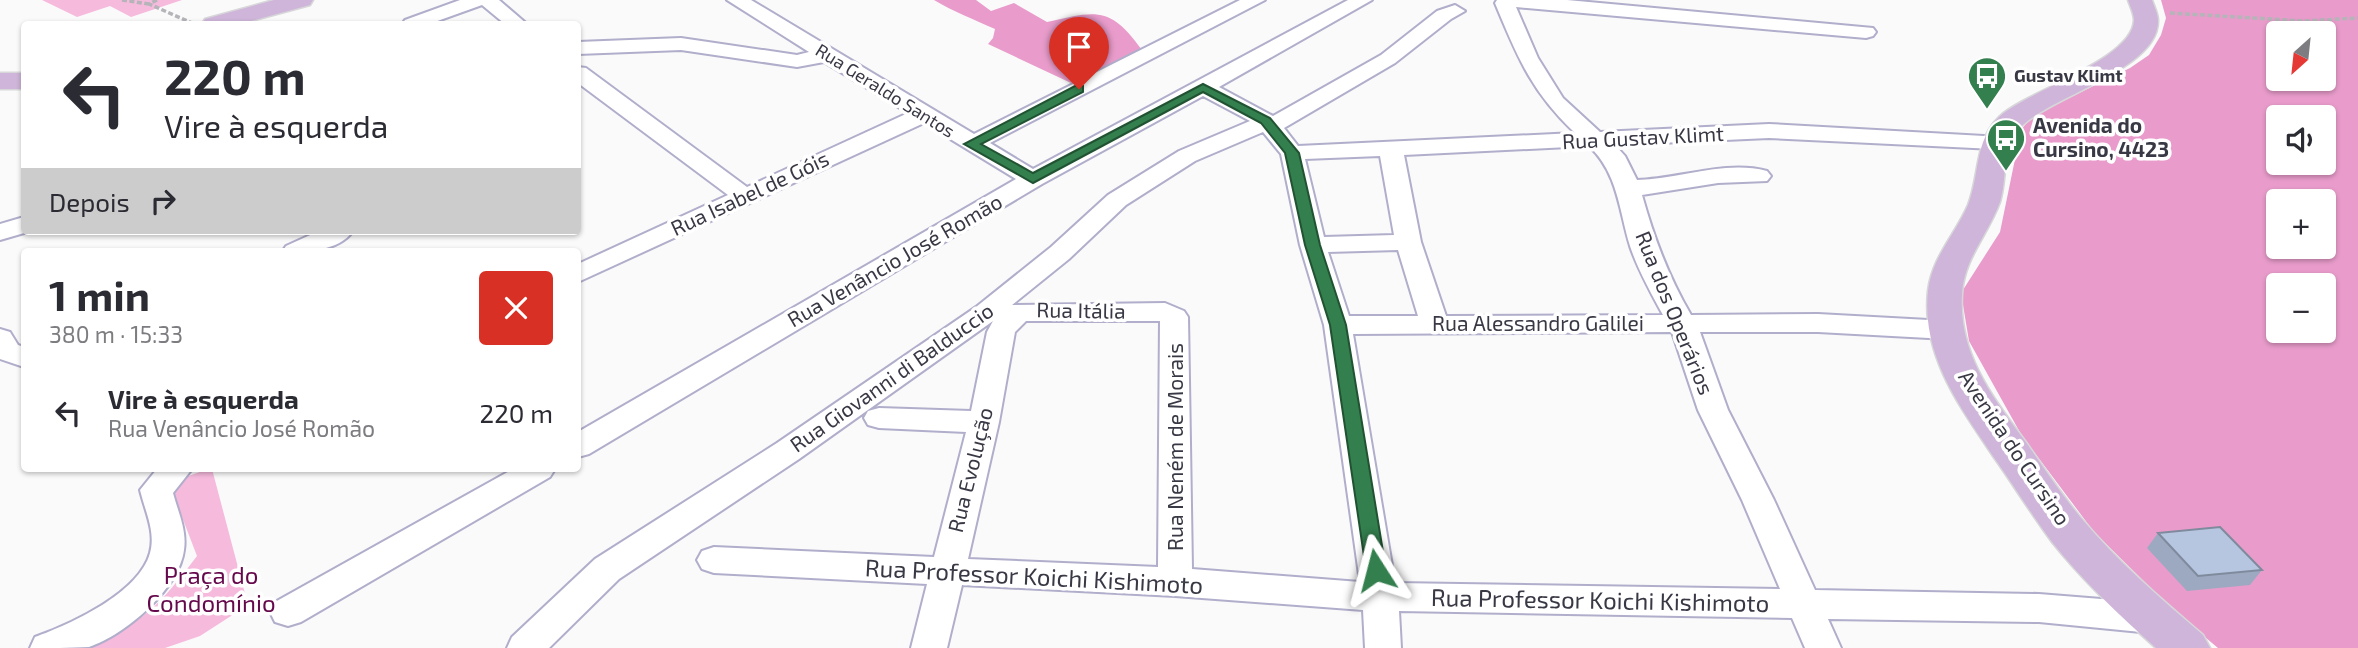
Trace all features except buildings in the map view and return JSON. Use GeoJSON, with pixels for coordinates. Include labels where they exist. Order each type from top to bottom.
{"type":"FeatureCollection","features":[{"type":"Feature","properties":{"kind":"main road"},"geometry":{"type":"LineString","coordinates":[[225,21],[301,0]]}},
{"type":"Feature","properties":{"kind":"main road"},"geometry":{"type":"LineString","coordinates":[[1994,142],[2022,109],[2092,76],[2134,46],[2147,26],[2146,9],[2154,6]]}},
{"type":"Feature","properties":{"kind":"main road"},"geometry":{"type":"LineString","coordinates":[[0,81],[21,81]]}},
{"type":"Feature","properties":{"kind":"main road","name":"Avenida do Cursino"},"geometry":{"type":"LineString","coordinates":[[1994,142],[1984,204],[1949,271],[1944,300],[1950,347],[1969,388],[2068,531],[2151,618],[2187,648]]}},
{"type":"Feature","properties":{"kind":"street"},"geometry":{"type":"LineString","coordinates":[[420,21],[478,0]]}},
{"type":"Feature","properties":{"kind":"street"},"geometry":{"type":"LineString","coordinates":[[487,0],[513,21]]}},
{"type":"Feature","properties":{"kind":"street","name":"Rua Geraldo Santos"},"geometry":{"type":"LineString","coordinates":[[737,0],[922,115],[1033,179]]}},
{"type":"Feature","properties":{"kind":"street"},"geometry":{"type":"LineString","coordinates":[[971,144],[1255,0]]}},
{"type":"Feature","properties":{"kind":"street","name":"Rua Venâncio José Romão"},"geometry":{"type":"LineString","coordinates":[[581,444],[1033,179],[1362,0]]}},
{"type":"Feature","properties":{"kind":"street"},"geometry":{"type":"LineString","coordinates":[[1512,1],[1866,32]]}},
{"type":"Feature","properties":{"kind":"street","name":"Rua dos Operários"},"geometry":{"type":"LineString","coordinates":[[1512,1],[1505,3],[1513,27],[1542,83],[1555,102],[1600,140],[1613,156],[1628,188],[1643,246],[1658,282],[1682,325],[1713,410],[1758,500],[1823,648]]}},
{"type":"Feature","properties":{"kind":"street","name":"Rua Giovanni di Balduccio"},"geometry":{"type":"LineString","coordinates":[[525,648],[607,569],[789,451],[998,321],[1060,253],[1117,200],[1186,156],[1235,134],[1270,125],[1388,59],[1444,16],[1455,11]]}},
{"type":"Feature","properties":{"kind":"street"},"geometry":{"type":"LineString","coordinates":[[581,48],[669,44],[797,61],[826,55]]}},
{"type":"Feature","properties":{"kind":"street"},"geometry":{"type":"LineString","coordinates":[[581,75],[746,197]]}},
{"type":"Feature","properties":{"kind":"street"},"geometry":{"type":"LineString","coordinates":[[1203,88],[1242,106],[1270,125],[1292,153],[1313,245],[1338,325],[1380,597],[1383,648]]}},
{"type":"Feature","properties":{"kind":"street","name":"Rua Isabel de Góis"},"geometry":{"type":"LineString","coordinates":[[581,273],[922,115]]}},
{"type":"Feature","properties":{"kind":"street","name":"Rua Gustav Klimt"},"geometry":{"type":"LineString","coordinates":[[1292,153],[1769,131],[1994,142]]}},
{"type":"Feature","properties":{"kind":"street"},"geometry":{"type":"LineString","coordinates":[[1391,150],[1408,242],[1434,323]]}},
{"type":"Feature","properties":{"kind":"street"},"geometry":{"type":"LineString","coordinates":[[1628,188],[1660,187],[1718,176],[1759,176]]}},
{"type":"Feature","properties":{"kind":"street"},"geometry":{"type":"LineString","coordinates":[[0,232],[21,226]]}},
{"type":"Feature","properties":{"kind":"street"},"geometry":{"type":"LineString","coordinates":[[304,248],[331,235]]}},
{"type":"Feature","properties":{"kind":"street"},"geometry":{"type":"LineString","coordinates":[[1313,245],[1408,242]]}},
{"type":"Feature","properties":{"kind":"street","name":"Rua Itália"},"geometry":{"type":"LineString","coordinates":[[998,321],[1027,310],[1171,314]]}},
{"type":"Feature","properties":{"kind":"street","name":"Rua Neném de Morais"},"geometry":{"type":"LineString","coordinates":[[1171,314],[1176,326],[1175,582]]}},
{"type":"Feature","properties":{"kind":"street","name":"Rua Evolução"},"geometry":{"type":"LineString","coordinates":[[929,648],[984,422],[998,321]]}},
{"type":"Feature","properties":{"kind":"street","name":"Rua Alessandro Galilei"},"geometry":{"type":"LineString","coordinates":[[1338,325],[1818,323],[1947,330]]}},
{"type":"Feature","properties":{"kind":"street"},"geometry":{"type":"LineString","coordinates":[[0,338],[7,351],[21,357]]}},
{"type":"Feature","properties":{"kind":"street"},"geometry":{"type":"LineString","coordinates":[[878,418],[984,422]]}},
{"type":"Feature","properties":{"kind":"street"},"geometry":{"type":"LineString","coordinates":[[288,612],[533,472]]}},
{"type":"Feature","properties":{"kind":"street"},"geometry":{"type":"LineString","coordinates":[[48,648],[71,641],[105,621],[155,580],[167,552],[166,480]]}},
{"type":"Feature","properties":{"kind":"street","name":"Rua Professor Koichi Kishimoto"},"geometry":{"type":"LineString","coordinates":[[713,560],[1175,582],[1380,597],[2039,608],[2151,618]]}},
{"type":"Feature","properties":{"kind":"path"},"geometry":{"type":"LineString","coordinates":[[122,0],[149,4],[189,21]]}},
{"type":"Feature","properties":{"kind":"path"},"geometry":{"type":"LineString","coordinates":[[149,4],[156,0]]}},
{"type":"Feature","properties":{"kind":"path"},"geometry":{"type":"LineString","coordinates":[[2154,6],[2297,21],[2358,18]]}},
{"type":"Feature","properties":{"kind":"green space"},"geometry":{"type":"Polygon","coordinates":[[[42,0],[182,0],[131,17],[110,6],[77,17],[42,0]]]}},
{"type":"Feature","properties":{"kind":"green space","name":"Praça do Condomínio"},"geometry":{"type":"Polygon","coordinates":[[[200,472],[213,472],[248,605],[200,636],[165,648],[86,648],[122,630],[149,611],[172,588],[197,556],[169,483],[200,472]]]}},
{"type":"Feature","properties":{"kind":"shaded area"},"geometry":{"type":"Polygon","coordinates":[[[934,0],[976,0],[991,11],[1014,3],[1047,22],[1078,15],[1101,15],[1121,25],[1142,50],[1071,83],[988,44],[995,29],[934,0]]]}},
{"type":"Feature","properties":{"kind":"shaded area"},"geometry":{"type":"Polygon","coordinates":[[[2161,0],[2358,0],[2358,648],[2218,648],[2175,612],[2094,532],[2022,436],[1969,341],[1961,293],[2000,232],[2021,130],[2032,116],[2130,68],[2149,55],[2161,35],[2166,18],[2161,0]]]}},
{"type":"Feature","properties":{"kind":"place","name":"Gustav Klimt"},"geometry":{"type":"Point","coordinates":[1987,110]}},
{"type":"Feature","properties":{"kind":"place","name":"Avenida do Cursino, 4423"},"geometry":{"type":"Point","coordinates":[2006,172]}},
{"type":"Feature","properties":{"kind":"route"},"geometry":{"type":"LineString","coordinates":[[1079,89],[971,144],[1033,179],[1203,88],[1225,97],[1266,121],[1292,153],[1313,245],[1338,325],[1376,570]]}}]}
